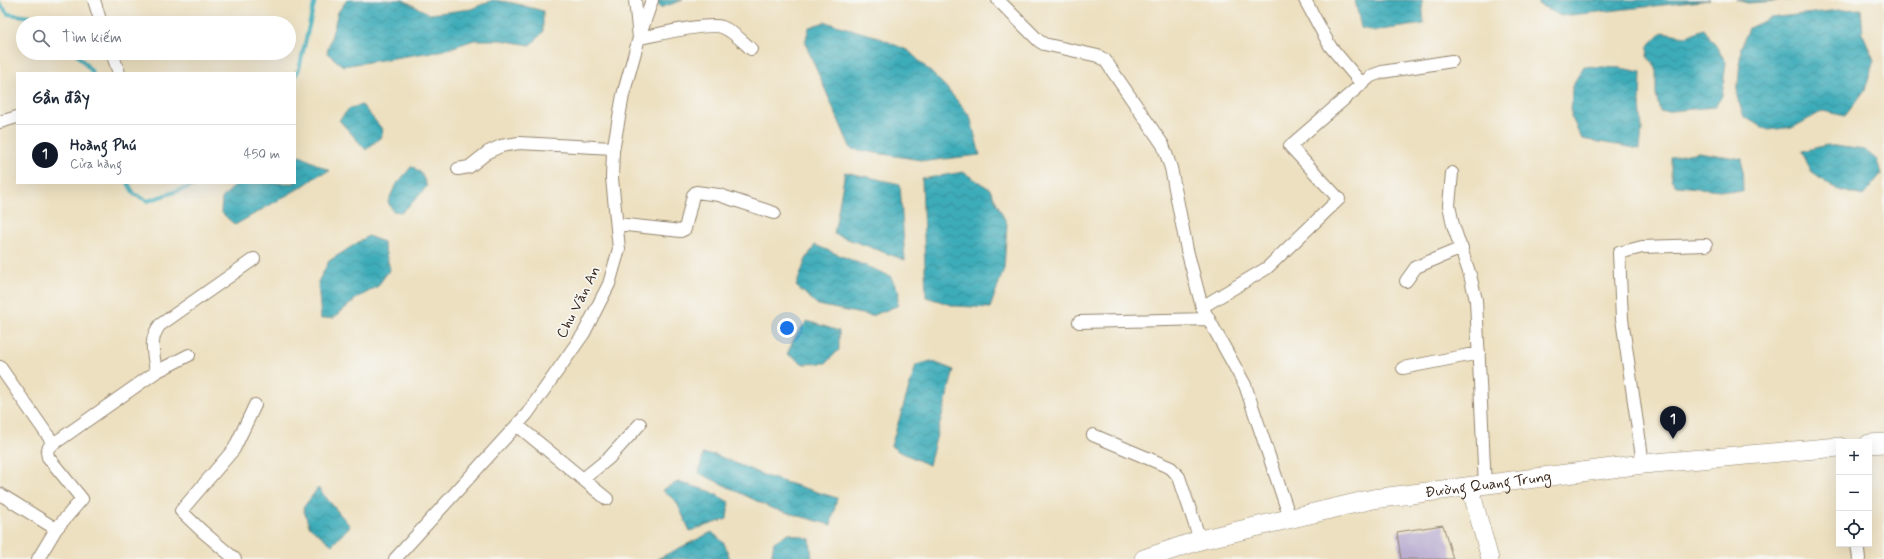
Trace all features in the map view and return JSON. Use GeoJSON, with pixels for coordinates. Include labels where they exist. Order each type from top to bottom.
{"type":"FeatureCollection","features":[{"type":"Feature","properties":{"kind":"main road"},"geometry":{"type":"LineString","coordinates":[[1872,444],[1884,443]]}},
{"type":"Feature","properties":{"kind":"main road","name":"Đường Quang Trung"},"geometry":{"type":"LineString","coordinates":[[1144,559],[1200,540],[1373,499],[1643,464],[1836,447]]}},
{"type":"Feature","properties":{"kind":"street"},"geometry":{"type":"LineString","coordinates":[[94,0],[99,16]]}},
{"type":"Feature","properties":{"kind":"street","name":"Chu Văn An"},"geometry":{"type":"LineString","coordinates":[[395,559],[527,414],[584,333],[605,291],[619,249],[612,178],[613,148],[623,95],[639,38],[635,0]]}},
{"type":"Feature","properties":{"kind":"street"},"geometry":{"type":"LineString","coordinates":[[652,0],[639,38],[704,26],[720,26],[733,33],[751,49]]}},
{"type":"Feature","properties":{"kind":"street"},"geometry":{"type":"LineString","coordinates":[[998,0],[1039,41],[1044,44],[1098,56],[1105,60],[1163,145],[1171,168],[1187,250],[1202,307],[1245,384],[1290,518]]}},
{"type":"Feature","properties":{"kind":"street"},"geometry":{"type":"LineString","coordinates":[[1305,0],[1330,46],[1361,83]]}},
{"type":"Feature","properties":{"kind":"street"},"geometry":{"type":"LineString","coordinates":[[114,60],[119,72]]}},
{"type":"Feature","properties":{"kind":"street"},"geometry":{"type":"LineString","coordinates":[[1202,307],[1267,268],[1339,199],[1290,146],[1361,83],[1371,76],[1382,72],[1452,61]]}},
{"type":"Feature","properties":{"kind":"street"},"geometry":{"type":"LineString","coordinates":[[0,122],[16,117]]}},
{"type":"Feature","properties":{"kind":"street"},"geometry":{"type":"LineString","coordinates":[[458,168],[469,167],[488,152],[501,146],[519,143],[613,148]]}},
{"type":"Feature","properties":{"kind":"street"},"geometry":{"type":"LineString","coordinates":[[1452,173],[1449,205],[1453,225],[1462,248],[1476,300],[1479,353],[1478,486],[1490,559]]}},
{"type":"Feature","properties":{"kind":"street"},"geometry":{"type":"LineString","coordinates":[[617,224],[681,230],[685,229],[693,195],[696,192],[719,195],[774,213]]}},
{"type":"Feature","properties":{"kind":"street"},"geometry":{"type":"LineString","coordinates":[[1643,464],[1622,319],[1619,253],[1642,247],[1706,245]]}},
{"type":"Feature","properties":{"kind":"street"},"geometry":{"type":"LineString","coordinates":[[1406,281],[1416,267],[1462,248]]}},
{"type":"Feature","properties":{"kind":"street"},"geometry":{"type":"LineString","coordinates":[[156,372],[152,341],[154,333],[160,325],[254,259]]}},
{"type":"Feature","properties":{"kind":"street"},"geometry":{"type":"LineString","coordinates":[[1079,322],[1209,319]]}},
{"type":"Feature","properties":{"kind":"street"},"geometry":{"type":"LineString","coordinates":[[1403,368],[1479,353]]}},
{"type":"Feature","properties":{"kind":"street"},"geometry":{"type":"LineString","coordinates":[[38,559],[56,529],[82,498],[48,457],[47,452],[49,447],[156,372],[189,355]]}},
{"type":"Feature","properties":{"kind":"street"},"geometry":{"type":"LineString","coordinates":[[0,368],[53,443]]}},
{"type":"Feature","properties":{"kind":"street"},"geometry":{"type":"LineString","coordinates":[[235,559],[202,532],[181,511],[234,448],[255,405]]}},
{"type":"Feature","properties":{"kind":"street"},"geometry":{"type":"LineString","coordinates":[[583,479],[609,458],[640,424]]}},
{"type":"Feature","properties":{"kind":"street"},"geometry":{"type":"LineString","coordinates":[[517,425],[607,499]]}},
{"type":"Feature","properties":{"kind":"street"},"geometry":{"type":"LineString","coordinates":[[1093,435],[1171,468],[1179,477],[1200,540]]}},
{"type":"Feature","properties":{"kind":"street"},"geometry":{"type":"LineString","coordinates":[[0,494],[56,529]]}},
{"type":"Feature","properties":{"kind":"street"},"geometry":{"type":"LineString","coordinates":[[1857,547],[1859,559]]}},
{"type":"Feature","properties":{"kind":"water"},"geometry":{"type":"Polygon","coordinates":[[[347,0],[403,0],[430,14],[471,9],[493,0],[513,3],[543,11],[543,32],[531,45],[501,40],[474,40],[445,50],[343,66],[327,53],[338,12],[347,0]]]}},
{"type":"Feature","properties":{"kind":"water"},"geometry":{"type":"Polygon","coordinates":[[[655,0],[683,0],[660,8],[655,0]]]}},
{"type":"Feature","properties":{"kind":"water"},"geometry":{"type":"Polygon","coordinates":[[[1355,0],[1422,0],[1424,24],[1374,31],[1361,28],[1355,0]]]}},
{"type":"Feature","properties":{"kind":"water"},"geometry":{"type":"Polygon","coordinates":[[[1538,0],[1710,0],[1561,16],[1538,4],[1538,0]]]}},
{"type":"Feature","properties":{"kind":"water"},"geometry":{"type":"Polygon","coordinates":[[[1736,0],[1793,0],[1748,3],[1736,0]]]}},
{"type":"Feature","properties":{"kind":"water"},"geometry":{"type":"Polygon","coordinates":[[[1861,9],[1863,34],[1874,60],[1865,90],[1845,116],[1823,111],[1794,127],[1768,130],[1744,117],[1737,97],[1741,47],[1749,28],[1770,18],[1861,9]]]}},
{"type":"Feature","properties":{"kind":"water"},"geometry":{"type":"Polygon","coordinates":[[[825,22],[875,36],[909,51],[944,85],[970,116],[980,155],[927,161],[851,149],[805,43],[809,27],[825,22]]]}},
{"type":"Feature","properties":{"kind":"water"},"geometry":{"type":"Polygon","coordinates":[[[1704,29],[1726,62],[1722,96],[1715,107],[1660,112],[1656,94],[1656,68],[1647,57],[1648,46],[1662,32],[1686,36],[1704,29]]]}},
{"type":"Feature","properties":{"kind":"water"},"geometry":{"type":"Polygon","coordinates":[[[1584,66],[1621,68],[1641,72],[1640,102],[1642,129],[1640,149],[1582,139],[1571,116],[1572,86],[1584,66]]]}},
{"type":"Feature","properties":{"kind":"water"},"geometry":{"type":"Polygon","coordinates":[[[362,105],[383,130],[381,137],[366,150],[339,120],[350,108],[362,105]]]}},
{"type":"Feature","properties":{"kind":"water"},"geometry":{"type":"Polygon","coordinates":[[[1827,145],[1865,150],[1877,160],[1881,174],[1863,196],[1835,189],[1811,172],[1802,151],[1827,145]]]}},
{"type":"Feature","properties":{"kind":"water"},"geometry":{"type":"Polygon","coordinates":[[[1699,152],[1742,159],[1743,192],[1676,186],[1671,179],[1671,157],[1699,152]]]}},
{"type":"Feature","properties":{"kind":"water"},"geometry":{"type":"Polygon","coordinates":[[[296,154],[330,171],[320,174],[303,186],[235,225],[221,212],[222,198],[236,184],[296,184],[296,154]]]}},
{"type":"Feature","properties":{"kind":"water"},"geometry":{"type":"Polygon","coordinates":[[[412,166],[421,173],[427,186],[402,212],[393,211],[388,202],[395,186],[412,166]]]}},
{"type":"Feature","properties":{"kind":"water"},"geometry":{"type":"Polygon","coordinates":[[[845,172],[900,184],[905,260],[834,234],[845,172]]]}},
{"type":"Feature","properties":{"kind":"water"},"geometry":{"type":"Polygon","coordinates":[[[963,172],[990,189],[1007,224],[1004,269],[990,308],[955,306],[926,297],[922,179],[963,172]]]}},
{"type":"Feature","properties":{"kind":"water"},"geometry":{"type":"Polygon","coordinates":[[[368,236],[383,242],[390,269],[377,287],[357,298],[334,318],[321,319],[318,282],[329,261],[368,236]]]}},
{"type":"Feature","properties":{"kind":"water"},"geometry":{"type":"Polygon","coordinates":[[[815,245],[890,276],[899,292],[897,306],[871,316],[818,305],[796,286],[806,259],[815,245]]]}},
{"type":"Feature","properties":{"kind":"water"},"geometry":{"type":"Polygon","coordinates":[[[807,321],[839,331],[839,350],[826,363],[804,364],[787,354],[796,335],[807,321]]]}},
{"type":"Feature","properties":{"kind":"water"},"geometry":{"type":"Polygon","coordinates":[[[931,361],[954,370],[929,465],[898,451],[891,446],[916,365],[931,361]]]}},
{"type":"Feature","properties":{"kind":"water"},"geometry":{"type":"Polygon","coordinates":[[[703,454],[716,455],[768,477],[837,498],[831,525],[771,508],[699,473],[703,454]]]}},
{"type":"Feature","properties":{"kind":"water"},"geometry":{"type":"Polygon","coordinates":[[[678,482],[710,491],[729,502],[727,519],[690,531],[676,501],[662,490],[678,482]]]}},
{"type":"Feature","properties":{"kind":"water"},"geometry":{"type":"Polygon","coordinates":[[[318,488],[350,526],[332,545],[309,526],[303,508],[318,488]]]}},
{"type":"Feature","properties":{"kind":"water"},"geometry":{"type":"Polygon","coordinates":[[[712,532],[724,543],[730,559],[657,559],[712,532]]]}},
{"type":"Feature","properties":{"kind":"water"},"geometry":{"type":"Polygon","coordinates":[[[788,533],[810,539],[812,559],[771,559],[774,542],[788,533]]]}},
{"type":"Feature","properties":{"kind":"building"},"geometry":{"type":"Polygon","coordinates":[[[1443,525],[1453,559],[1401,559],[1397,532],[1443,525]]]}},
{"type":"Feature","properties":{"kind":"waterway"},"geometry":{"type":"LineString","coordinates":[[296,74],[299,69],[315,0]]}},
{"type":"Feature","properties":{"kind":"waterway"},"geometry":{"type":"LineString","coordinates":[[0,4],[8,14],[23,16]]}},
{"type":"Feature","properties":{"kind":"waterway"},"geometry":{"type":"LineString","coordinates":[[82,60],[92,72]]}},
{"type":"Feature","properties":{"kind":"waterway"},"geometry":{"type":"LineString","coordinates":[[129,184],[134,194],[148,201],[197,184]]}},
{"type":"Feature","properties":{"kind":"place","name":"Hoàng Phú"},"geometry":{"type":"Point","coordinates":[1673,439]}}]}
